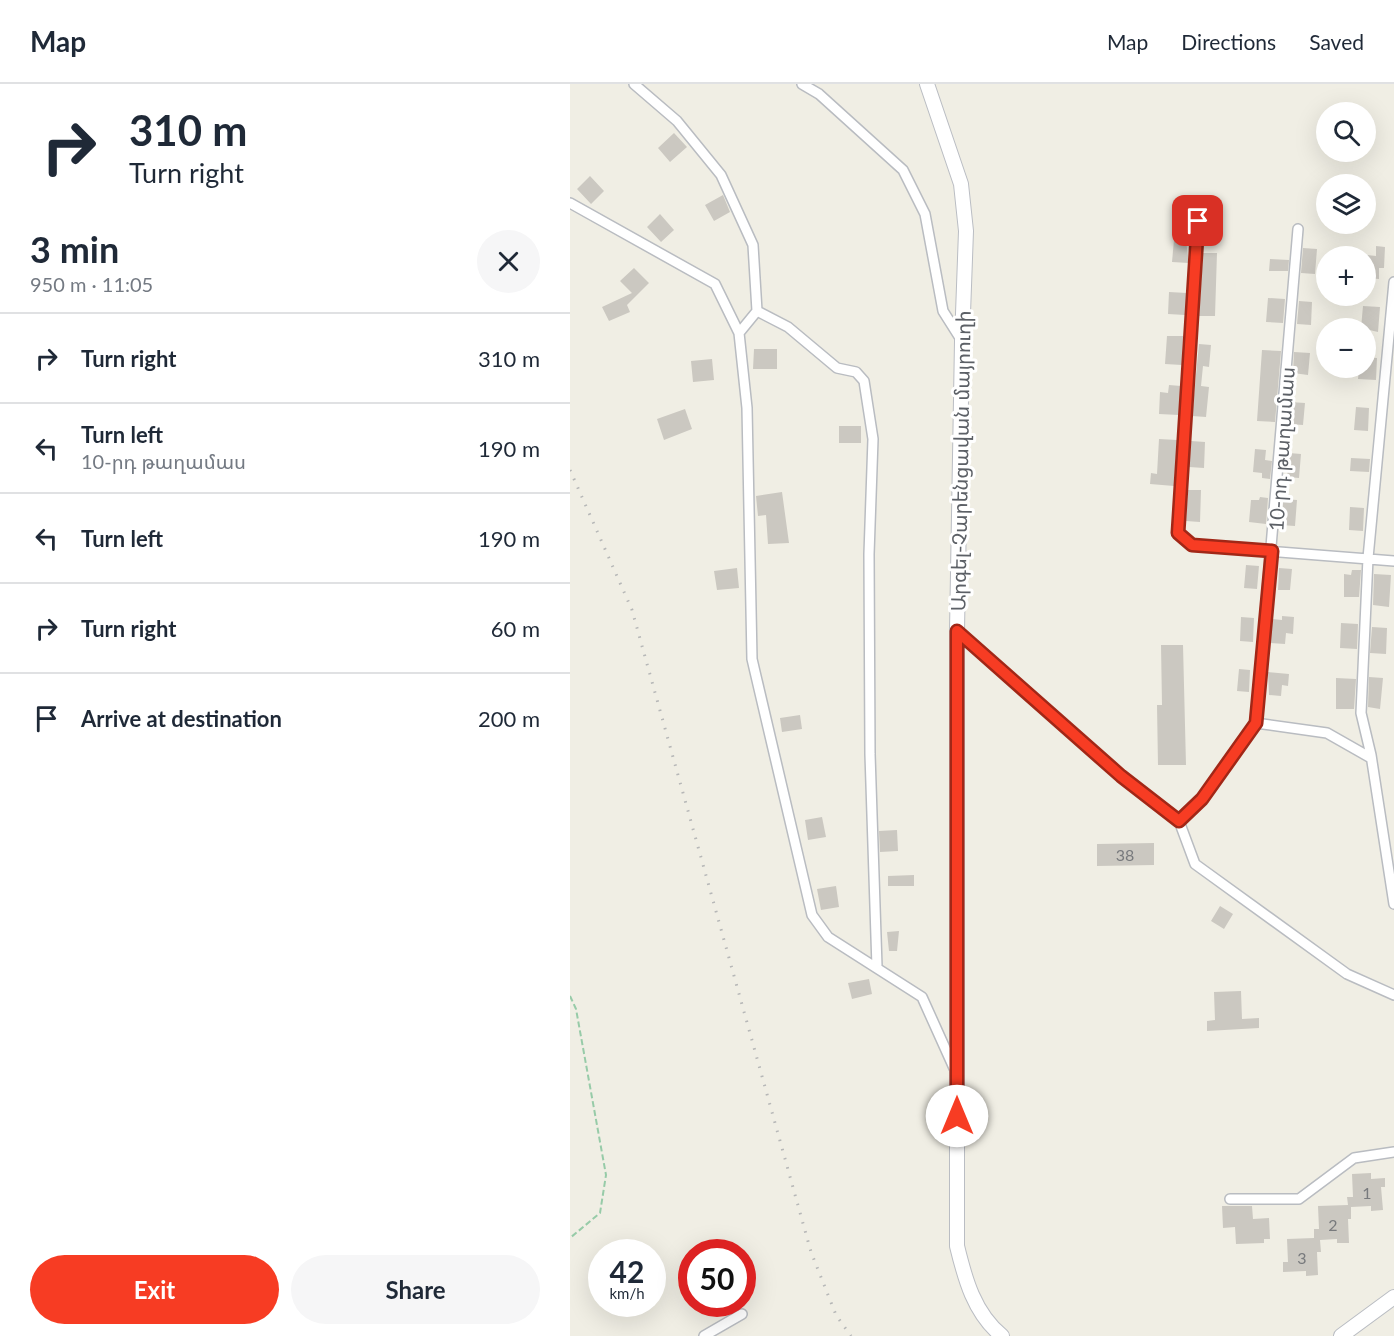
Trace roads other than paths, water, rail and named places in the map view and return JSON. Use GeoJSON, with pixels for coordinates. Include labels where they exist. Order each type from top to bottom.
{"type":"FeatureCollection","features":[{"type":"Feature","properties":{"kind":"main road","name":"Արգել-Չարենցավան մայրուղի"},"geometry":{"type":"LineString","coordinates":[[927,84],[961,183],[966,231],[957,631],[957,1246],[965,1282],[973,1299],[1002,1336]]}},
{"type":"Feature","properties":{"kind":"main road"},"geometry":{"type":"LineString","coordinates":[[1341,1336],[1394,1297]]}},
{"type":"Feature","properties":{"kind":"street"},"geometry":{"type":"LineString","coordinates":[[634,84],[678,121],[721,175],[753,245],[757,311],[740,333]]}},
{"type":"Feature","properties":{"kind":"street"},"geometry":{"type":"LineString","coordinates":[[802,84],[819,94],[903,170],[925,214],[943,311],[962,341]]}},
{"type":"Feature","properties":{"kind":"street"},"geometry":{"type":"LineString","coordinates":[[570,203],[715,284],[740,333],[747,408],[752,659],[812,915],[828,937],[922,997],[957,1073]]}},
{"type":"Feature","properties":{"kind":"street"},"geometry":{"type":"LineString","coordinates":[[1198,221],[1178,533],[1192,545],[1394,561]]}},
{"type":"Feature","properties":{"kind":"street","name":"10-րդ թաղամաս"},"geometry":{"type":"LineString","coordinates":[[1256,723],[1298,229]]}},
{"type":"Feature","properties":{"kind":"street"},"geometry":{"type":"LineString","coordinates":[[1394,282],[1368,558],[1361,713],[1371,758],[1394,904]]}},
{"type":"Feature","properties":{"kind":"street"},"geometry":{"type":"LineString","coordinates":[[757,311],[788,327],[837,368],[856,372],[864,381],[873,439],[869,578],[870,754],[877,967]]}},
{"type":"Feature","properties":{"kind":"street"},"geometry":{"type":"LineString","coordinates":[[957,631],[1121,776],[1179,821],[1195,864],[1347,974],[1394,995]]}},
{"type":"Feature","properties":{"kind":"street"},"geometry":{"type":"LineString","coordinates":[[1179,821],[1202,799],[1256,723],[1328,732],[1371,758]]}},
{"type":"Feature","properties":{"kind":"street"},"geometry":{"type":"LineString","coordinates":[[1230,1199],[1299,1199],[1354,1158],[1394,1152]]}},
{"type":"Feature","properties":{"kind":"street"},"geometry":{"type":"LineString","coordinates":[[704,1336],[737,1317]]}},
{"type":"Feature","properties":{"kind":"railway"},"geometry":{"type":"LineString","coordinates":[[570,470],[632,610],[811,1252],[836,1315],[851,1336]]}}]}
